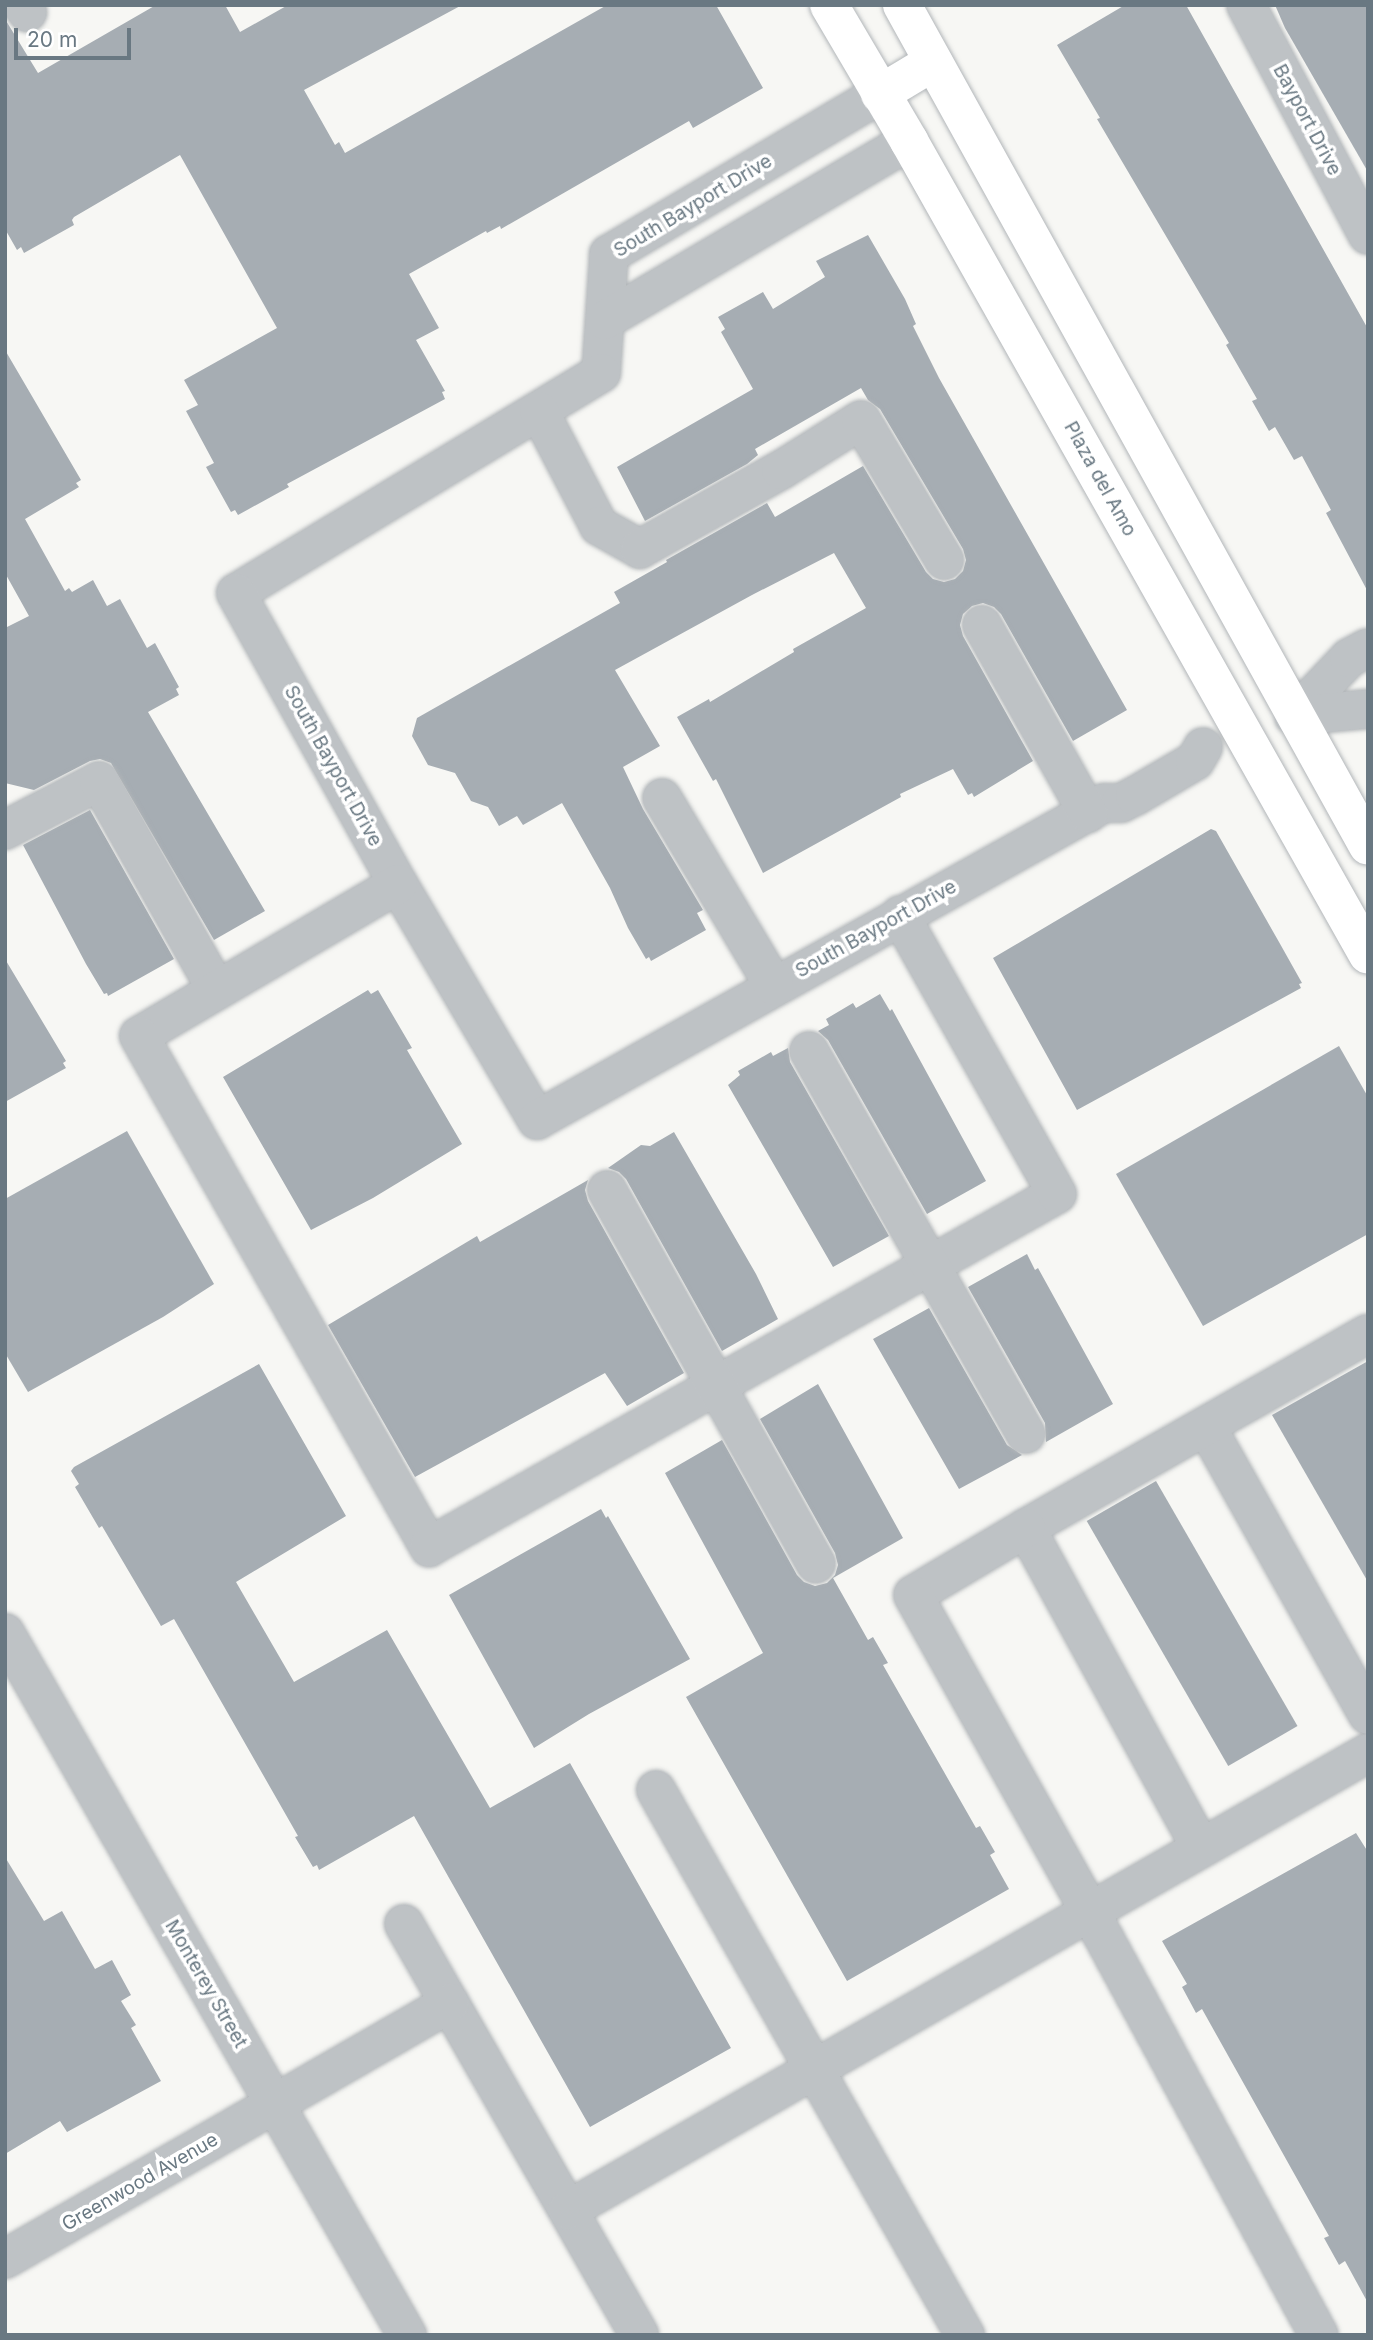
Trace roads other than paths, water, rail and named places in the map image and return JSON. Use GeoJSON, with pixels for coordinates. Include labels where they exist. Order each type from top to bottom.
{"type":"FeatureCollection","features":[{"type":"Feature","properties":{"kind":"main road","name":"Plaza del Amo"},"geometry":{"type":"LineString","coordinates":[[829,5],[909,141],[1368,955]]}},
{"type":"Feature","properties":{"kind":"main road"},"geometry":{"type":"LineString","coordinates":[[902,5],[1368,846]]}},
{"type":"Feature","properties":{"kind":"main road"},"geometry":{"type":"LineString","coordinates":[[880,94],[933,62]]}},
{"type":"Feature","properties":{"kind":"main road"},"geometry":{"type":"LineString","coordinates":[[1238,726],[1289,707]]}},
{"type":"Feature","properties":{"kind":"street","name":"Bayport Drive"},"geometry":{"type":"LineString","coordinates":[[1246,5],[1368,235]]}},
{"type":"Feature","properties":{"kind":"street","name":"South Bayport Drive"},"geometry":{"type":"LineString","coordinates":[[880,94],[609,254],[601,373],[236,593],[398,884],[537,1120],[1096,808],[1112,788],[1184,747],[1203,747],[1238,726]]}},
{"type":"Feature","properties":{"kind":"street"},"geometry":{"type":"LineString","coordinates":[[605,320],[909,141]]}},
{"type":"Feature","properties":{"kind":"street"},"geometry":{"type":"LineString","coordinates":[[539,411],[599,526],[640,549],[781,470],[861,420],[944,559]]}},
{"type":"Feature","properties":{"kind":"street"},"geometry":{"type":"LineString","coordinates":[[982,625],[1096,808]]}},
{"type":"Feature","properties":{"kind":"street"},"geometry":{"type":"LineString","coordinates":[[1289,707],[1349,658],[1368,648]]}},
{"type":"Feature","properties":{"kind":"street"},"geometry":{"type":"LineString","coordinates":[[1289,707],[1368,709]]}},
{"type":"Feature","properties":{"kind":"street"},"geometry":{"type":"LineString","coordinates":[[5,830],[99,781],[217,990]]}},
{"type":"Feature","properties":{"kind":"street"},"geometry":{"type":"LineString","coordinates":[[662,798],[774,986]]}},
{"type":"Feature","properties":{"kind":"street"},"geometry":{"type":"LineString","coordinates":[[398,884],[139,1036],[429,1547],[1057,1194],[901,915]]}},
{"type":"Feature","properties":{"kind":"street"},"geometry":{"type":"LineString","coordinates":[[809,1051],[1026,1434]]}},
{"type":"Feature","properties":{"kind":"street"},"geometry":{"type":"LineString","coordinates":[[607,1191],[816,1564]]}},
{"type":"Feature","properties":{"kind":"street"},"geometry":{"type":"LineString","coordinates":[[1320,2335],[1090,1912],[913,1595],[1368,1334]]}},
{"type":"Feature","properties":{"kind":"street"},"geometry":{"type":"LineString","coordinates":[[1206,1426],[1368,1715]]}},
{"type":"Feature","properties":{"kind":"street"},"geometry":{"type":"LineString","coordinates":[[1026,1528],[1202,1848]]}},
{"type":"Feature","properties":{"kind":"street","name":"Monterey Street"},"geometry":{"type":"LineString","coordinates":[[5,1633],[407,2335]]}},
{"type":"Feature","properties":{"kind":"street"},"geometry":{"type":"LineString","coordinates":[[568,2210],[1368,1753]]}},
{"type":"Feature","properties":{"kind":"street"},"geometry":{"type":"LineString","coordinates":[[656,1790],[965,2335]]}},
{"type":"Feature","properties":{"kind":"street"},"geometry":{"type":"LineString","coordinates":[[404,1924],[639,2335]]}},
{"type":"Feature","properties":{"kind":"street","name":"Greenwood Avenue"},"geometry":{"type":"LineString","coordinates":[[5,2259],[450,2003]]}}]}
